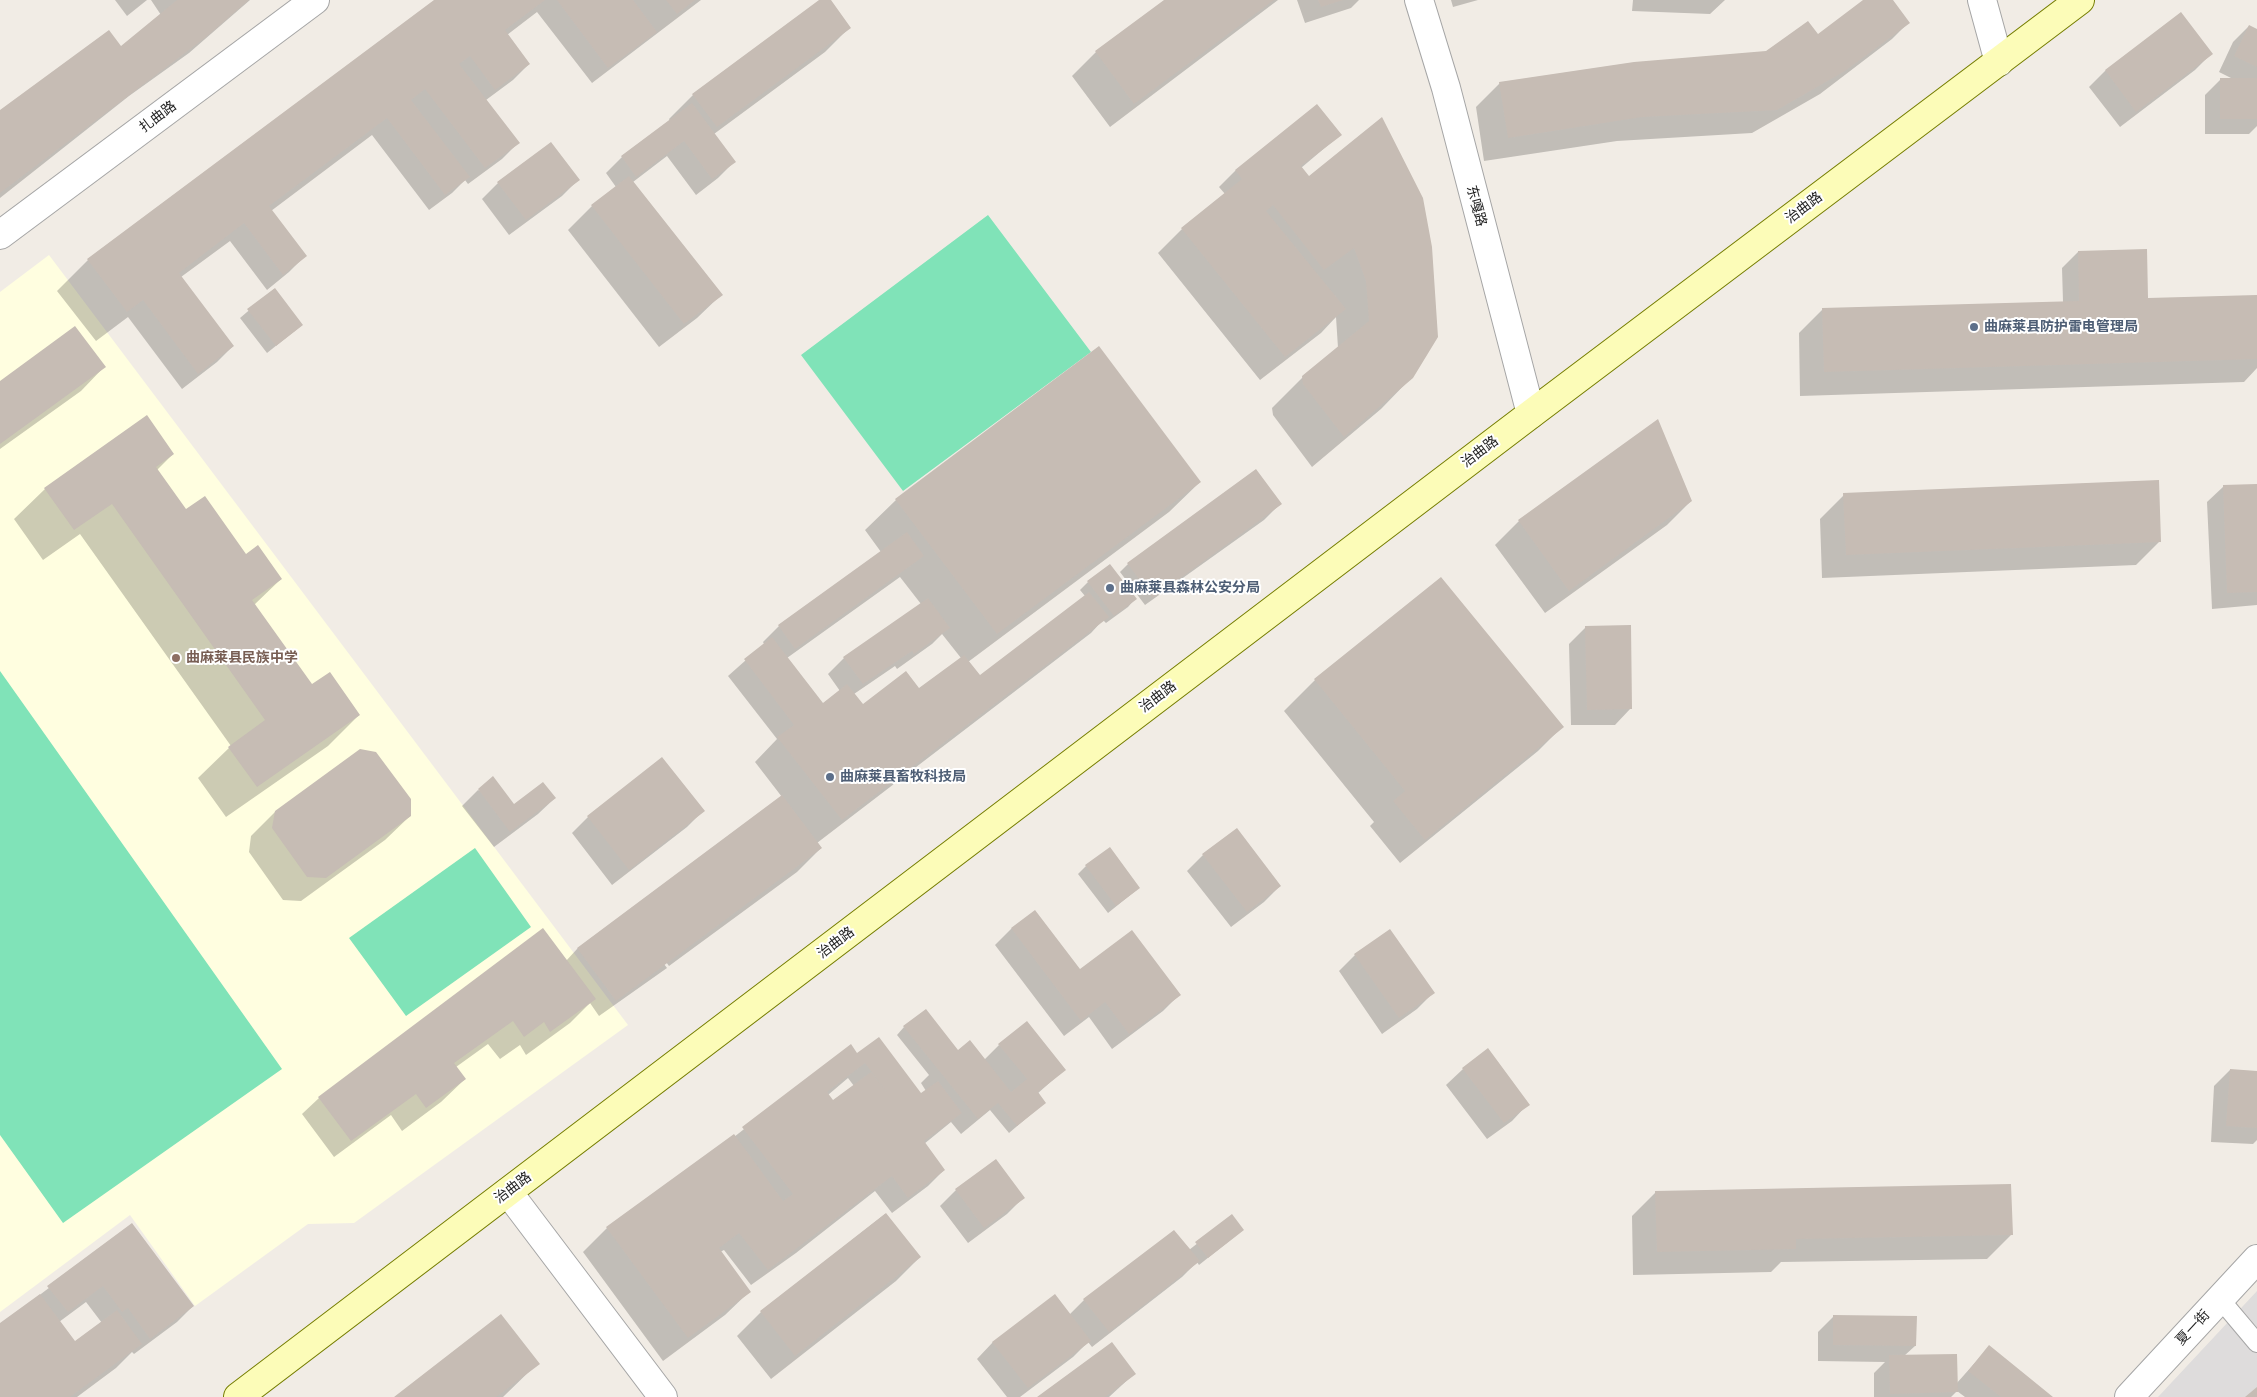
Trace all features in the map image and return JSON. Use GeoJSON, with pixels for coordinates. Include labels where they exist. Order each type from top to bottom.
{"type":"FeatureCollection","features":[{"type":"Feature","properties":{"kind":"main road","name":"治曲路"},"geometry":{"type":"LineString","coordinates":[[238,1397],[1531,414],[2080,0]]}},
{"type":"Feature","properties":{"kind":"street","name":"扎曲路"},"geometry":{"type":"LineString","coordinates":[[0,235],[315,0]]}},
{"type":"Feature","properties":{"kind":"street","name":"东嘎路"},"geometry":{"type":"LineString","coordinates":[[1419,0],[1446,88],[1531,414]]}},
{"type":"Feature","properties":{"kind":"street"},"geometry":{"type":"LineString","coordinates":[[1982,0],[1998,62]]}},
{"type":"Feature","properties":{"kind":"street"},"geometry":{"type":"LineString","coordinates":[[508,1192],[663,1397]]}},
{"type":"Feature","properties":{"kind":"street","name":"夏一街"},"geometry":{"type":"LineString","coordinates":[[2128,1397],[2257,1259]]}},
{"type":"Feature","properties":{"kind":"lane"},"geometry":{"type":"LineString","coordinates":[[2220,1299],[2257,1343]]}},
{"type":"Feature","properties":{"kind":"shaded area","name":"曲麻莱县民族中学"},"geometry":{"type":"Polygon","coordinates":[[[49,255],[628,1025],[354,1223],[308,1224],[195,1306],[130,1215],[0,1312],[0,292],[49,255]]]}},
{"type":"Feature","properties":{"kind":"shaded area"},"geometry":{"type":"Polygon","coordinates":[[[2257,1291],[2257,1397],[2158,1397],[2257,1291]]]}},
{"type":"Feature","properties":{"kind":"green space"},"geometry":{"type":"Polygon","coordinates":[[[988,215],[1091,352],[903,491],[801,355],[988,215]]]}},
{"type":"Feature","properties":{"kind":"green space"},"geometry":{"type":"Polygon","coordinates":[[[0,671],[282,1069],[63,1223],[0,1135],[0,671]]]}},
{"type":"Feature","properties":{"kind":"green space"},"geometry":{"type":"Polygon","coordinates":[[[475,848],[531,927],[406,1016],[349,938],[475,848]]]}},
{"type":"Feature","properties":{"kind":"building"},"geometry":{"type":"Polygon","coordinates":[[[177,0],[249,0],[206,37],[0,193],[0,110],[109,30],[121,46],[177,0]]]}},
{"type":"Feature","properties":{"kind":"building"},"geometry":{"type":"Polygon","coordinates":[[[434,0],[545,0],[505,30],[530,64],[495,90],[470,56],[459,64],[520,143],[485,168],[425,89],[411,100],[470,177],[445,195],[387,118],[269,206],[307,256],[283,275],[244,223],[179,273],[234,346],[198,374],[143,300],[127,312],[87,259],[434,0]]]}},
{"type":"Feature","properties":{"kind":"building"},"geometry":{"type":"Polygon","coordinates":[[[557,0],[633,0],[657,32],[608,68],[557,0]]]}},
{"type":"Feature","properties":{"kind":"building"},"geometry":{"type":"Polygon","coordinates":[[[666,0],[695,0],[677,14],[666,0]]]}},
{"type":"Feature","properties":{"kind":"building"},"geometry":{"type":"Polygon","coordinates":[[[819,0],[831,0],[851,28],[717,127],[692,94],[819,0]]]}},
{"type":"Feature","properties":{"kind":"building"},"geometry":{"type":"Polygon","coordinates":[[[1164,0],[1274,0],[1134,104],[1095,51],[1164,0]]]}},
{"type":"Feature","properties":{"kind":"building"},"geometry":{"type":"Polygon","coordinates":[[[1318,0],[1343,0],[1321,7],[1318,0]]]}},
{"type":"Feature","properties":{"kind":"building"},"geometry":{"type":"Polygon","coordinates":[[[1863,0],[1893,0],[1910,23],[1845,71],[1777,110],[1642,117],[1508,138],[1499,82],[1634,62],[1766,51],[1808,21],[1818,34],[1863,0]]]}},
{"type":"Feature","properties":{"kind":"building"},"geometry":{"type":"Polygon","coordinates":[[[2181,12],[2213,54],[2136,112],[2105,70],[2181,12]]]}},
{"type":"Feature","properties":{"kind":"building"},"geometry":{"type":"Polygon","coordinates":[[[2249,25],[2257,29],[2257,67],[2234,56],[2249,25]]]}},
{"type":"Feature","properties":{"kind":"building"},"geometry":{"type":"Polygon","coordinates":[[[2220,78],[2257,78],[2257,119],[2220,119],[2220,78]]]}},
{"type":"Feature","properties":{"kind":"building"},"geometry":{"type":"Polygon","coordinates":[[[692,103],[736,162],[712,179],[684,141],[636,177],[621,156],[692,103]]]}},
{"type":"Feature","properties":{"kind":"building"},"geometry":{"type":"Polygon","coordinates":[[[1317,104],[1342,135],[1301,166],[1309,176],[1382,117],[1423,198],[1432,247],[1438,337],[1413,378],[1344,437],[1303,384],[1302,376],[1369,321],[1366,281],[1354,248],[1324,270],[1273,205],[1266,211],[1346,309],[1285,357],[1181,228],[1242,179],[1235,170],[1317,104]]]}},
{"type":"Feature","properties":{"kind":"building"},"geometry":{"type":"Polygon","coordinates":[[[551,142],[580,180],[526,220],[497,182],[551,142]]]}},
{"type":"Feature","properties":{"kind":"building"},"geometry":{"type":"Polygon","coordinates":[[[629,176],[723,295],[684,324],[591,205],[629,176]]]}},
{"type":"Feature","properties":{"kind":"building"},"geometry":{"type":"Polygon","coordinates":[[[2147,249],[2148,298],[2257,295],[2257,359],[1824,372],[1822,308],[2079,301],[2078,251],[2147,249]]]}},
{"type":"Feature","properties":{"kind":"building"},"geometry":{"type":"Polygon","coordinates":[[[275,288],[303,325],[276,346],[247,309],[275,288]]]}},
{"type":"Feature","properties":{"kind":"building"},"geometry":{"type":"Polygon","coordinates":[[[75,326],[106,367],[0,444],[0,381],[75,326]]]}},
{"type":"Feature","properties":{"kind":"building"},"geometry":{"type":"Polygon","coordinates":[[[1099,346],[1201,482],[997,634],[895,499],[1099,346]]]}},
{"type":"Feature","properties":{"kind":"building"},"geometry":{"type":"Polygon","coordinates":[[[147,415],[174,454],[156,467],[186,509],[205,496],[246,554],[258,545],[282,579],[252,600],[312,684],[330,672],[360,715],[257,787],[228,747],[265,720],[112,504],[74,530],[44,488],[147,415]]]}},
{"type":"Feature","properties":{"kind":"building"},"geometry":{"type":"Polygon","coordinates":[[[1658,419],[1692,501],[1569,591],[1518,520],[1658,419]]]}},
{"type":"Feature","properties":{"kind":"building"},"geometry":{"type":"Polygon","coordinates":[[[1256,469],[1282,504],[1153,598],[1127,563],[1256,469]]]}},
{"type":"Feature","properties":{"kind":"building"},"geometry":{"type":"Polygon","coordinates":[[[2159,480],[2161,542],[1846,555],[1843,493],[2159,480]]]}},
{"type":"Feature","properties":{"kind":"building"},"geometry":{"type":"Polygon","coordinates":[[[2257,484],[2257,592],[2227,593],[2223,485],[2257,484]]]}},
{"type":"Feature","properties":{"kind":"building"},"geometry":{"type":"Polygon","coordinates":[[[907,532],[924,556],[795,649],[778,625],[907,532]]]}},
{"type":"Feature","properties":{"kind":"building"},"geometry":{"type":"Polygon","coordinates":[[[1110,564],[1137,599],[1114,616],[1087,581],[1110,564]]]}},
{"type":"Feature","properties":{"kind":"building"},"geometry":{"type":"Polygon","coordinates":[[[1441,577],[1564,727],[1425,840],[1393,801],[1405,791],[1314,679],[1441,577]]]}},
{"type":"Feature","properties":{"kind":"building"},"geometry":{"type":"Polygon","coordinates":[[[1089,592],[1109,617],[842,820],[777,737],[794,725],[744,659],[772,637],[823,703],[847,684],[863,704],[906,671],[919,688],[964,655],[980,675],[1089,592]]]}},
{"type":"Feature","properties":{"kind":"building"},"geometry":{"type":"Polygon","coordinates":[[[928,598],[950,628],[914,654],[912,651],[863,684],[843,657],[928,598]]]}},
{"type":"Feature","properties":{"kind":"building"},"geometry":{"type":"Polygon","coordinates":[[[1631,625],[1632,709],[1587,710],[1585,626],[1631,625]]]}},
{"type":"Feature","properties":{"kind":"building"},"geometry":{"type":"Polygon","coordinates":[[[360,749],[376,752],[411,799],[411,816],[326,878],[307,877],[272,828],[275,811],[360,749]]]}},
{"type":"Feature","properties":{"kind":"building"},"geometry":{"type":"Polygon","coordinates":[[[662,757],[705,811],[629,870],[587,816],[662,757]]]}},
{"type":"Feature","properties":{"kind":"building"},"geometry":{"type":"Polygon","coordinates":[[[493,776],[514,804],[543,782],[556,798],[510,832],[478,789],[493,776]]]}},
{"type":"Feature","properties":{"kind":"building"},"geometry":{"type":"Polygon","coordinates":[[[782,795],[822,848],[616,1001],[577,948],[782,795]]]}},
{"type":"Feature","properties":{"kind":"building"},"geometry":{"type":"Polygon","coordinates":[[[1237,828],[1281,886],[1247,912],[1202,854],[1237,828]]]}},
{"type":"Feature","properties":{"kind":"building"},"geometry":{"type":"Polygon","coordinates":[[[1110,847],[1140,888],[1116,906],[1085,865],[1110,847]]]}},
{"type":"Feature","properties":{"kind":"building"},"geometry":{"type":"Polygon","coordinates":[[[1035,910],[1080,969],[1132,930],[1181,995],[1129,1034],[1105,1002],[1081,1021],[1011,928],[1035,910]]]}},
{"type":"Feature","properties":{"kind":"building"},"geometry":{"type":"Polygon","coordinates":[[[543,928],[596,999],[550,1032],[544,1022],[524,1037],[513,1021],[454,1063],[466,1079],[426,1108],[416,1094],[351,1141],[318,1097],[543,928]]]}},
{"type":"Feature","properties":{"kind":"building"},"geometry":{"type":"Polygon","coordinates":[[[1390,929],[1435,993],[1399,1018],[1354,954],[1390,929]]]}},
{"type":"Feature","properties":{"kind":"building"},"geometry":{"type":"Polygon","coordinates":[[[926,1009],[958,1050],[970,1040],[1011,1092],[1027,1079],[998,1044],[1027,1021],[1066,1070],[1038,1092],[1046,1103],[1017,1126],[998,1103],[978,1119],[903,1026],[926,1009]]]}},
{"type":"Feature","properties":{"kind":"building"},"geometry":{"type":"Polygon","coordinates":[[[879,1037],[921,1093],[938,1081],[962,1113],[924,1141],[945,1170],[908,1198],[892,1176],[768,1270],[739,1233],[719,1248],[751,1292],[688,1338],[606,1227],[734,1134],[783,1201],[793,1194],[742,1127],[851,1044],[857,1053],[879,1037]],[[865,1063],[827,1092],[833,1100],[871,1072],[888,1094],[865,1063]]]}},
{"type":"Feature","properties":{"kind":"building"},"geometry":{"type":"Polygon","coordinates":[[[1488,1048],[1530,1105],[1504,1123],[1462,1068],[1488,1048]]]}},
{"type":"Feature","properties":{"kind":"building"},"geometry":{"type":"Polygon","coordinates":[[[2230,1069],[2257,1071],[2257,1128],[2226,1126],[2230,1069]]]}},
{"type":"Feature","properties":{"kind":"building"},"geometry":{"type":"Polygon","coordinates":[[[996,1159],[1025,1198],[984,1228],[955,1189],[996,1159]]]}},
{"type":"Feature","properties":{"kind":"building"},"geometry":{"type":"Polygon","coordinates":[[[2011,1184],[2013,1235],[1796,1239],[1796,1249],[1657,1252],[1655,1191],[2011,1184]]]}},
{"type":"Feature","properties":{"kind":"building"},"geometry":{"type":"Polygon","coordinates":[[[886,1213],[921,1257],[795,1356],[760,1311],[886,1213]]]}},
{"type":"Feature","properties":{"kind":"building"},"geometry":{"type":"Polygon","coordinates":[[[1232,1214],[1244,1230],[1208,1258],[1195,1242],[1232,1214]]]}},
{"type":"Feature","properties":{"kind":"building"},"geometry":{"type":"Polygon","coordinates":[[[132,1223],[194,1306],[150,1339],[128,1308],[122,1312],[103,1286],[68,1312],[47,1286],[132,1223]]]}},
{"type":"Feature","properties":{"kind":"building"},"geometry":{"type":"Polygon","coordinates":[[[1174,1230],[1200,1261],[1109,1332],[1083,1299],[1174,1230]]]}},
{"type":"Feature","properties":{"kind":"building"},"geometry":{"type":"Polygon","coordinates":[[[40,1294],[75,1341],[117,1310],[142,1344],[70,1397],[0,1397],[0,1323],[40,1294]]]}},
{"type":"Feature","properties":{"kind":"building"},"geometry":{"type":"Polygon","coordinates":[[[1055,1294],[1091,1341],[1028,1388],[992,1342],[1055,1294]]]}},
{"type":"Feature","properties":{"kind":"building"},"geometry":{"type":"Polygon","coordinates":[[[501,1314],[540,1364],[496,1397],[394,1397],[501,1314]]]}},
{"type":"Feature","properties":{"kind":"building"},"geometry":{"type":"Polygon","coordinates":[[[1833,1315],[1917,1316],[1916,1346],[1833,1345],[1833,1315]]]}},
{"type":"Feature","properties":{"kind":"building"},"geometry":{"type":"Polygon","coordinates":[[[1112,1342],[1136,1374],[1105,1397],[1037,1397],[1112,1342]]]}},
{"type":"Feature","properties":{"kind":"building"},"geometry":{"type":"Polygon","coordinates":[[[1989,1345],[2053,1397],[2001,1397],[1968,1371],[1989,1345]]]}},
{"type":"Feature","properties":{"kind":"building"},"geometry":{"type":"Polygon","coordinates":[[[1957,1354],[1958,1392],[1890,1394],[1889,1355],[1957,1354]]]}},
{"type":"Feature","properties":{"kind":"building"},"geometry":{"type":"Polygon","coordinates":[[[2257,1387],[2257,1397],[2245,1397],[2257,1387]]]}},
{"type":"Feature","properties":{"kind":"place","name":"曲麻莱县防护雷电管理局"},"geometry":{"type":"Point","coordinates":[1974,327]}},
{"type":"Feature","properties":{"kind":"place","name":"曲麻莱县森林公安分局"},"geometry":{"type":"Point","coordinates":[1110,588]}},
{"type":"Feature","properties":{"kind":"place","name":"曲麻莱县民族中学"},"geometry":{"type":"Point","coordinates":[176,658]}},
{"type":"Feature","properties":{"kind":"place","name":"曲麻莱县畜牧科技局"},"geometry":{"type":"Point","coordinates":[830,777]}}]}
